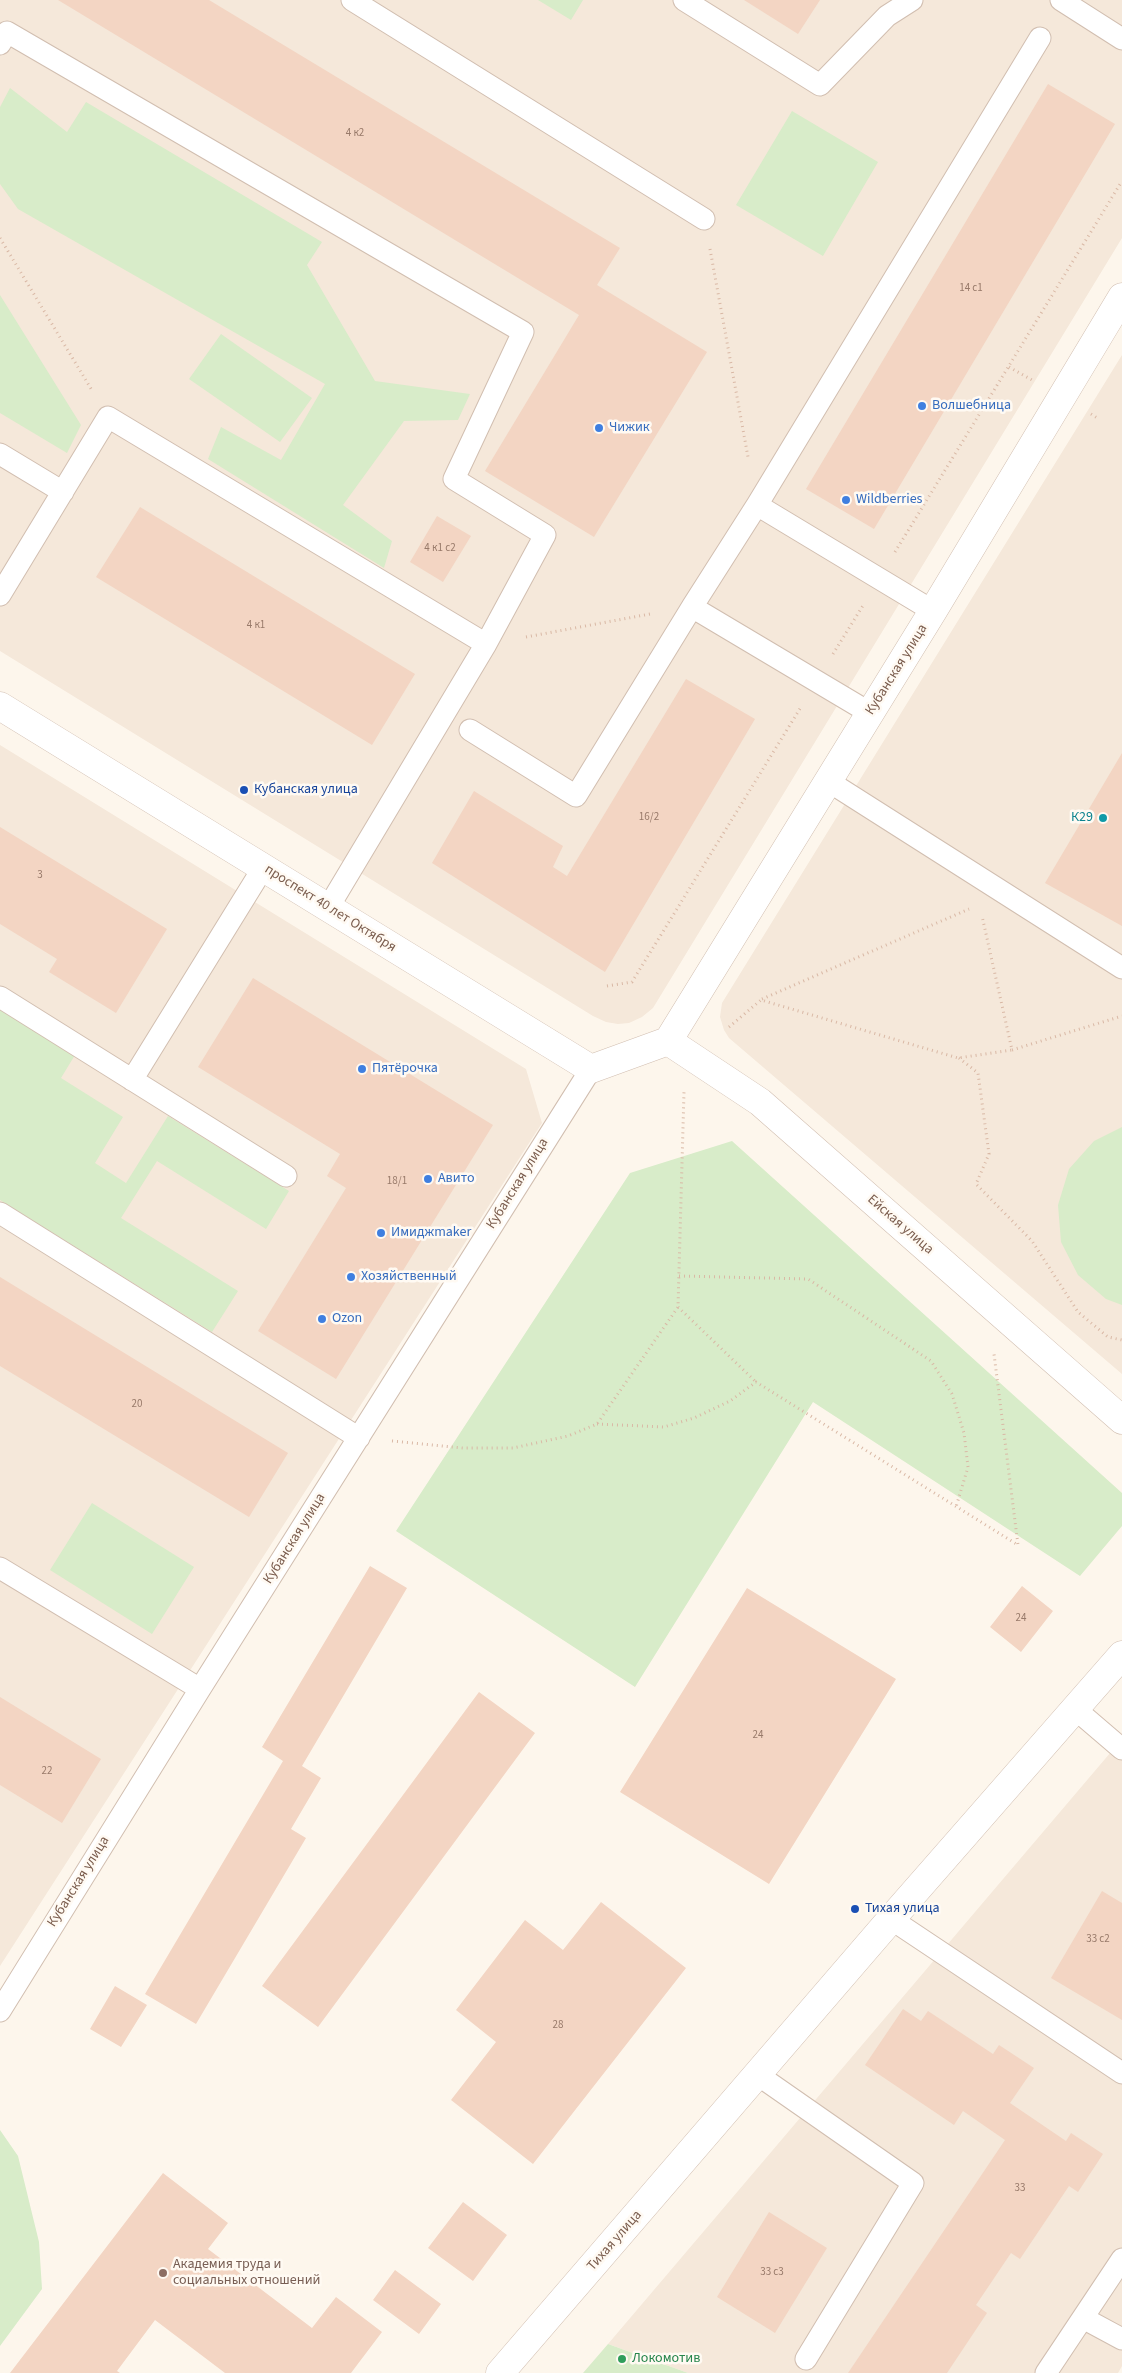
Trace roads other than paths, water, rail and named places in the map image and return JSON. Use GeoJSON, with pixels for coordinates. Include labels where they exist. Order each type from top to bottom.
{"type":"FeatureCollection","features":[{"type":"Feature","properties":{"kind":"street","name":"Кубанская улица"},"geometry":{"type":"LineString","coordinates":[[668,1041],[934,611],[1122,297]]}},
{"type":"Feature","properties":{"kind":"street","name":"проспект 40 лет Октября"},"geometry":{"type":"LineString","coordinates":[[0,706],[591,1070]]}},
{"type":"Feature","properties":{"kind":"street"},"geometry":{"type":"LineString","coordinates":[[591,1070],[668,1041]]}},
{"type":"Feature","properties":{"kind":"street","name":"Ейская улица"},"geometry":{"type":"LineString","coordinates":[[668,1041],[760,1102],[1122,1420]]}},
{"type":"Feature","properties":{"kind":"street","name":"Тихая улица"},"geometry":{"type":"LineString","coordinates":[[500,2373],[890,1919],[1122,1655]]}},
{"type":"Feature","properties":{"kind":"lane"},"geometry":{"type":"LineString","coordinates":[[352,0],[704,219]]}},
{"type":"Feature","properties":{"kind":"lane"},"geometry":{"type":"LineString","coordinates":[[684,0],[820,85],[887,16],[912,0]]}},
{"type":"Feature","properties":{"kind":"lane"},"geometry":{"type":"LineString","coordinates":[[1063,1],[1122,39]]}},
{"type":"Feature","properties":{"kind":"lane"},"geometry":{"type":"LineString","coordinates":[[0,44],[7,32],[523,332],[454,479],[545,535],[486,644],[328,908]]}},
{"type":"Feature","properties":{"kind":"lane"},"geometry":{"type":"LineString","coordinates":[[470,730],[576,796],[692,607],[757,506],[1040,38]]}},
{"type":"Feature","properties":{"kind":"lane"},"geometry":{"type":"LineString","coordinates":[[0,595],[108,417],[486,644]]}},
{"type":"Feature","properties":{"kind":"lane"},"geometry":{"type":"LineString","coordinates":[[0,454],[63,492]]}},
{"type":"Feature","properties":{"kind":"lane"},"geometry":{"type":"LineString","coordinates":[[757,506],[934,611]]}},
{"type":"Feature","properties":{"kind":"lane"},"geometry":{"type":"LineString","coordinates":[[692,607],[870,713]]}},
{"type":"Feature","properties":{"kind":"lane"},"geometry":{"type":"LineString","coordinates":[[828,780],[972,874],[1122,968]]}},
{"type":"Feature","properties":{"kind":"lane"},"geometry":{"type":"LineString","coordinates":[[132,1080],[263,868]]}},
{"type":"Feature","properties":{"kind":"lane"},"geometry":{"type":"LineString","coordinates":[[0,998],[286,1176]]}},
{"type":"Feature","properties":{"kind":"lane","name":"Кубанская улица"},"geometry":{"type":"LineString","coordinates":[[0,2011],[7,1983],[200,1689],[591,1070]]}},
{"type":"Feature","properties":{"kind":"lane"},"geometry":{"type":"LineString","coordinates":[[0,1213],[359,1438]]}},
{"type":"Feature","properties":{"kind":"lane"},"geometry":{"type":"LineString","coordinates":[[0,1568],[200,1689]]}},
{"type":"Feature","properties":{"kind":"lane"},"geometry":{"type":"LineString","coordinates":[[1074,1708],[1122,1749]]}},
{"type":"Feature","properties":{"kind":"lane"},"geometry":{"type":"LineString","coordinates":[[890,1919],[1122,2073]]}},
{"type":"Feature","properties":{"kind":"lane"},"geometry":{"type":"LineString","coordinates":[[758,2074],[913,2183],[806,2359]]}},
{"type":"Feature","properties":{"kind":"lane"},"geometry":{"type":"LineString","coordinates":[[1046,2373],[1122,2259]]}},
{"type":"Feature","properties":{"kind":"lane"},"geometry":{"type":"LineString","coordinates":[[1083,2318],[1122,2339]]}},
{"type":"Feature","properties":{"kind":"place","name":"Волшебница"},"geometry":{"type":"Point","coordinates":[922,406]}},
{"type":"Feature","properties":{"kind":"place","name":"Чижик"},"geometry":{"type":"Point","coordinates":[599,428]}},
{"type":"Feature","properties":{"kind":"place","name":"Wildberries"},"geometry":{"type":"Point","coordinates":[846,500]}},
{"type":"Feature","properties":{"kind":"place","name":"Кубанская улица"},"geometry":{"type":"Point","coordinates":[244,790]}},
{"type":"Feature","properties":{"kind":"place","name":"К29"},"geometry":{"type":"Point","coordinates":[1103,818]}},
{"type":"Feature","properties":{"kind":"place","name":"Пятёрочка"},"geometry":{"type":"Point","coordinates":[362,1069]}},
{"type":"Feature","properties":{"kind":"place","name":"Авито"},"geometry":{"type":"Point","coordinates":[428,1179]}},
{"type":"Feature","properties":{"kind":"place","name":"Имиджmaker"},"geometry":{"type":"Point","coordinates":[381,1233]}},
{"type":"Feature","properties":{"kind":"place","name":"Хозяйственный"},"geometry":{"type":"Point","coordinates":[351,1277]}},
{"type":"Feature","properties":{"kind":"place","name":"Ozon"},"geometry":{"type":"Point","coordinates":[322,1319]}},
{"type":"Feature","properties":{"kind":"place","name":"Тихая улица"},"geometry":{"type":"Point","coordinates":[855,1909]}},
{"type":"Feature","properties":{"kind":"place","name":"Академия труда и социальных отношений"},"geometry":{"type":"Point","coordinates":[163,2273]}},
{"type":"Feature","properties":{"kind":"place","name":"Локомотив"},"geometry":{"type":"Point","coordinates":[622,2359]}}]}
